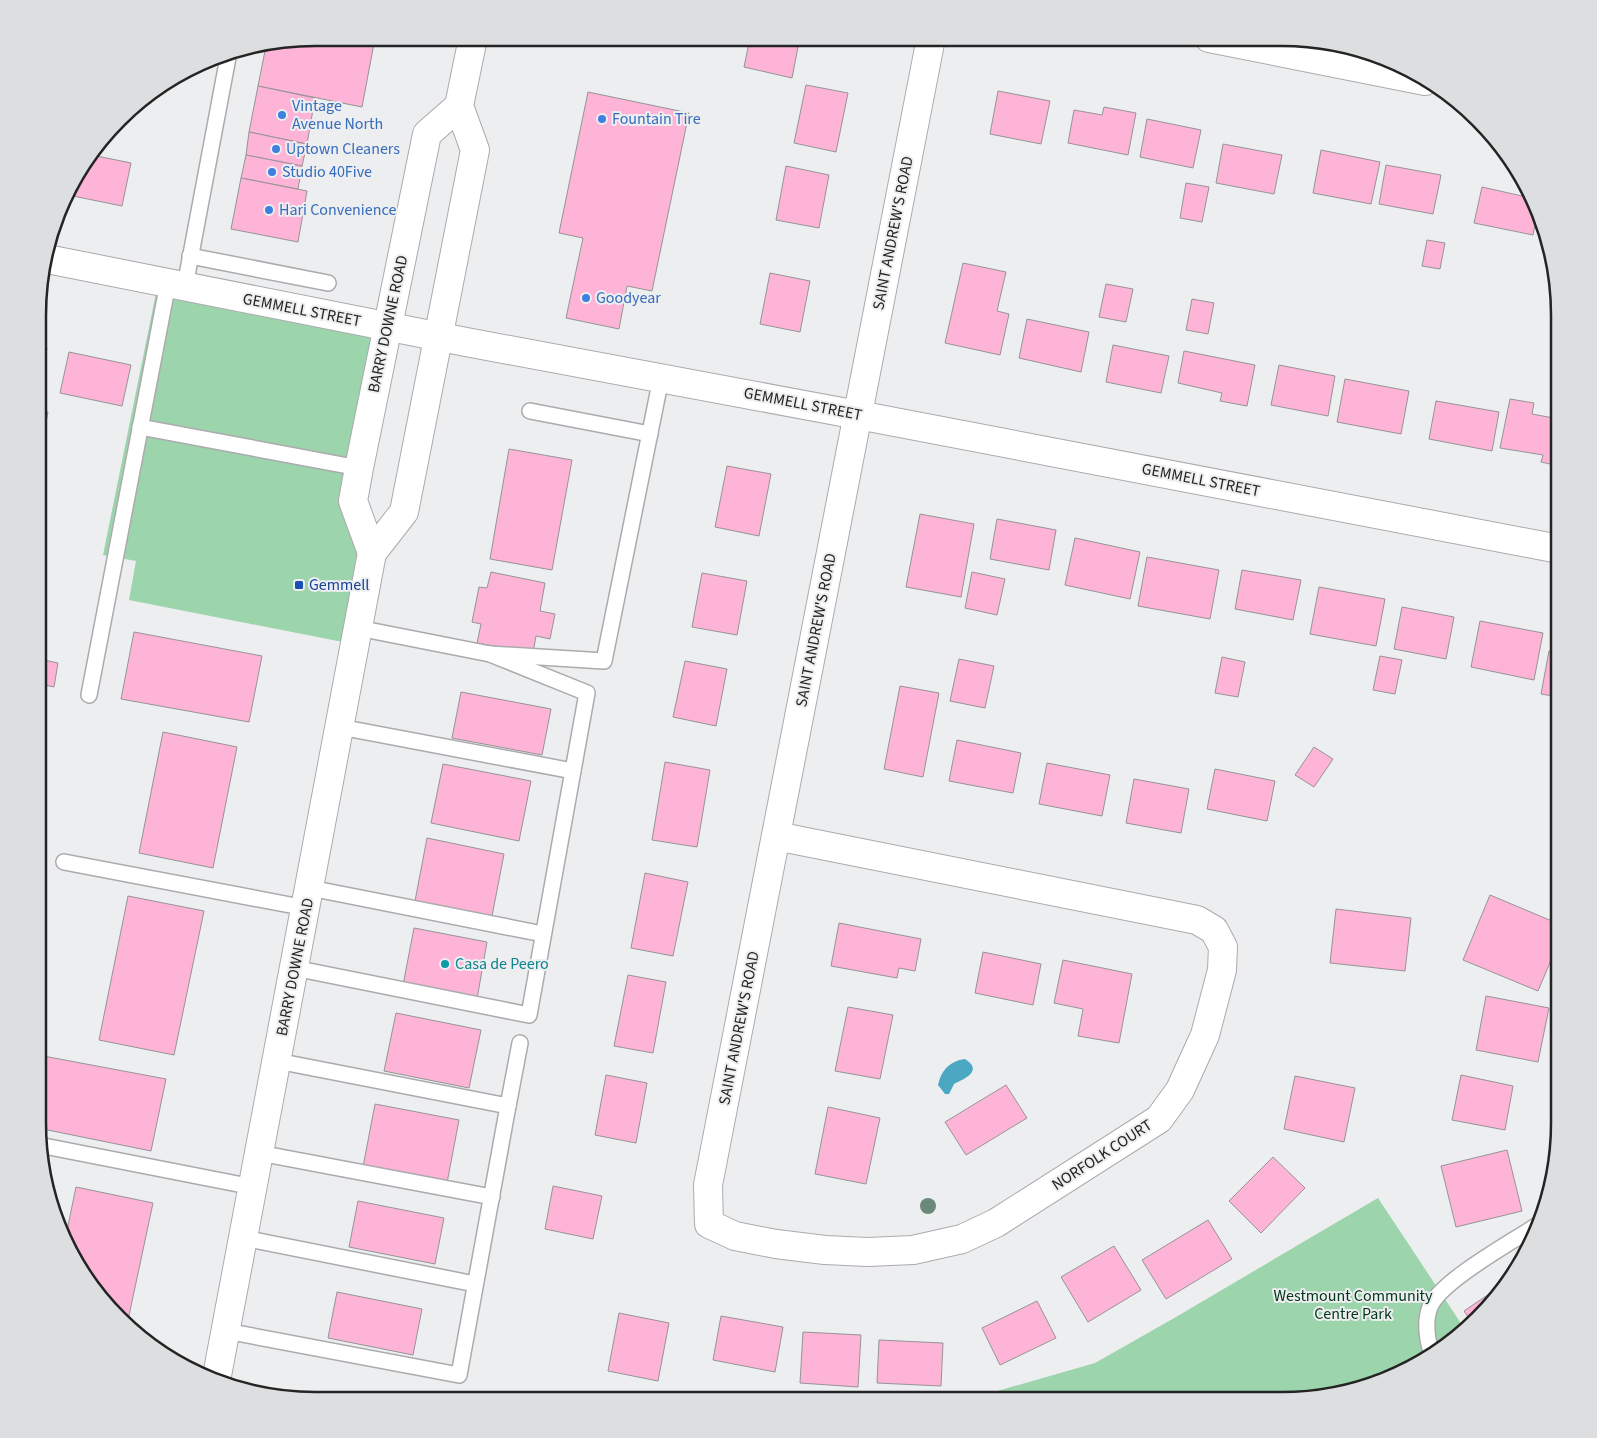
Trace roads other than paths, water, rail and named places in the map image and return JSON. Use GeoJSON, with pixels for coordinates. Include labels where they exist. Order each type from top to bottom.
{"type":"FeatureCollection","features":[{"type":"Feature","properties":{"kind":"street"},"geometry":{"type":"LineString","coordinates":[[459,106],[470,46]]}},
{"type":"Feature","properties":{"kind":"street","name":"SAINT ANDREW'S ROAD"},"geometry":{"type":"LineString","coordinates":[[709,1224],[708,1185],[929,46]]}},
{"type":"Feature","properties":{"kind":"street"},"geometry":{"type":"LineString","coordinates":[[1260,46],[1363,62],[1403,75]]}},
{"type":"Feature","properties":{"kind":"street","name":"BARRY DOWNE ROAD"},"geometry":{"type":"LineString","coordinates":[[218,1373],[372,553],[404,512],[476,150],[459,106],[427,134],[359,468],[353,501],[372,553]]}},
{"type":"Feature","properties":{"kind":"street","name":"GEMMELL STREET"},"geometry":{"type":"LineString","coordinates":[[52,260],[388,327],[1551,547]]}},
{"type":"Feature","properties":{"kind":"street","name":"NORFOLK COURT"},"geometry":{"type":"LineString","coordinates":[[709,1224],[735,1236],[776,1244],[826,1250],[868,1252],[913,1250],[962,1239],[996,1223],[1159,1119],[1180,1090],[1206,1035],[1222,970],[1223,947],[1214,930],[1197,920],[776,836]]}},
{"type":"Feature","properties":{"kind":"lane"},"geometry":{"type":"LineString","coordinates":[[89,695],[140,427],[176,285],[190,256],[227,62]]}},
{"type":"Feature","properties":{"kind":"lane"},"geometry":{"type":"LineString","coordinates":[[190,256],[328,283]]}},
{"type":"Feature","properties":{"kind":"lane"},"geometry":{"type":"LineString","coordinates":[[358,628],[490,654],[604,661],[661,378]]}},
{"type":"Feature","properties":{"kind":"lane"},"geometry":{"type":"LineString","coordinates":[[530,411],[650,434]]}},
{"type":"Feature","properties":{"kind":"lane"},"geometry":{"type":"LineString","coordinates":[[140,427],[359,468]]}},
{"type":"Feature","properties":{"kind":"lane"},"geometry":{"type":"LineString","coordinates":[[294,968],[528,1015],[587,693],[490,654]]}},
{"type":"Feature","properties":{"kind":"lane"},"geometry":{"type":"LineString","coordinates":[[340,727],[573,771]]}},
{"type":"Feature","properties":{"kind":"lane"},"geometry":{"type":"LineString","coordinates":[[64,862],[543,934]]}},
{"type":"Feature","properties":{"kind":"lane"},"geometry":{"type":"LineString","coordinates":[[226,1331],[459,1375],[520,1043]]}},
{"type":"Feature","properties":{"kind":"lane"},"geometry":{"type":"LineString","coordinates":[[277,1062],[508,1106]]}},
{"type":"Feature","properties":{"kind":"lane"},"geometry":{"type":"LineString","coordinates":[[48,1147],[253,1187]]}},
{"type":"Feature","properties":{"kind":"lane"},"geometry":{"type":"LineString","coordinates":[[259,1153],[492,1197]]}},
{"type":"Feature","properties":{"kind":"lane"},"geometry":{"type":"LineString","coordinates":[[1430,1347],[1427,1324],[1430,1307],[1440,1292],[1455,1279],[1528,1231]]}},
{"type":"Feature","properties":{"kind":"lane"},"geometry":{"type":"LineString","coordinates":[[243,1238],[476,1284]]}},
{"type":"Feature","properties":{"kind":"water"},"geometry":{"type":"Polygon","coordinates":[[[965,1059],[973,1067],[973,1071],[967,1077],[954,1084],[949,1094],[945,1094],[938,1085],[941,1075],[950,1064],[965,1059]]]}},
{"type":"Feature","properties":{"kind":"place","name":"Vintage Avenue North"},"geometry":{"type":"Point","coordinates":[282,115]}},
{"type":"Feature","properties":{"kind":"place","name":"Fountain Tire"},"geometry":{"type":"Point","coordinates":[602,119]}},
{"type":"Feature","properties":{"kind":"place","name":"Uptown Cleaners"},"geometry":{"type":"Point","coordinates":[276,149]}},
{"type":"Feature","properties":{"kind":"place","name":"Studio 40Five"},"geometry":{"type":"Point","coordinates":[272,172]}},
{"type":"Feature","properties":{"kind":"place","name":"Hari Convenience"},"geometry":{"type":"Point","coordinates":[269,210]}},
{"type":"Feature","properties":{"kind":"place","name":"Goodyear"},"geometry":{"type":"Point","coordinates":[586,298]}},
{"type":"Feature","properties":{"kind":"place","name":"Gemmell"},"geometry":{"type":"Point","coordinates":[299,585]}},
{"type":"Feature","properties":{"kind":"place","name":"Casa de Peero"},"geometry":{"type":"Point","coordinates":[445,964]}},
{"type":"Feature","properties":{"kind":"park label","name":"Westmount Community Centre Park"},"geometry":{"type":"Point","coordinates":[1353,1305]}}]}
